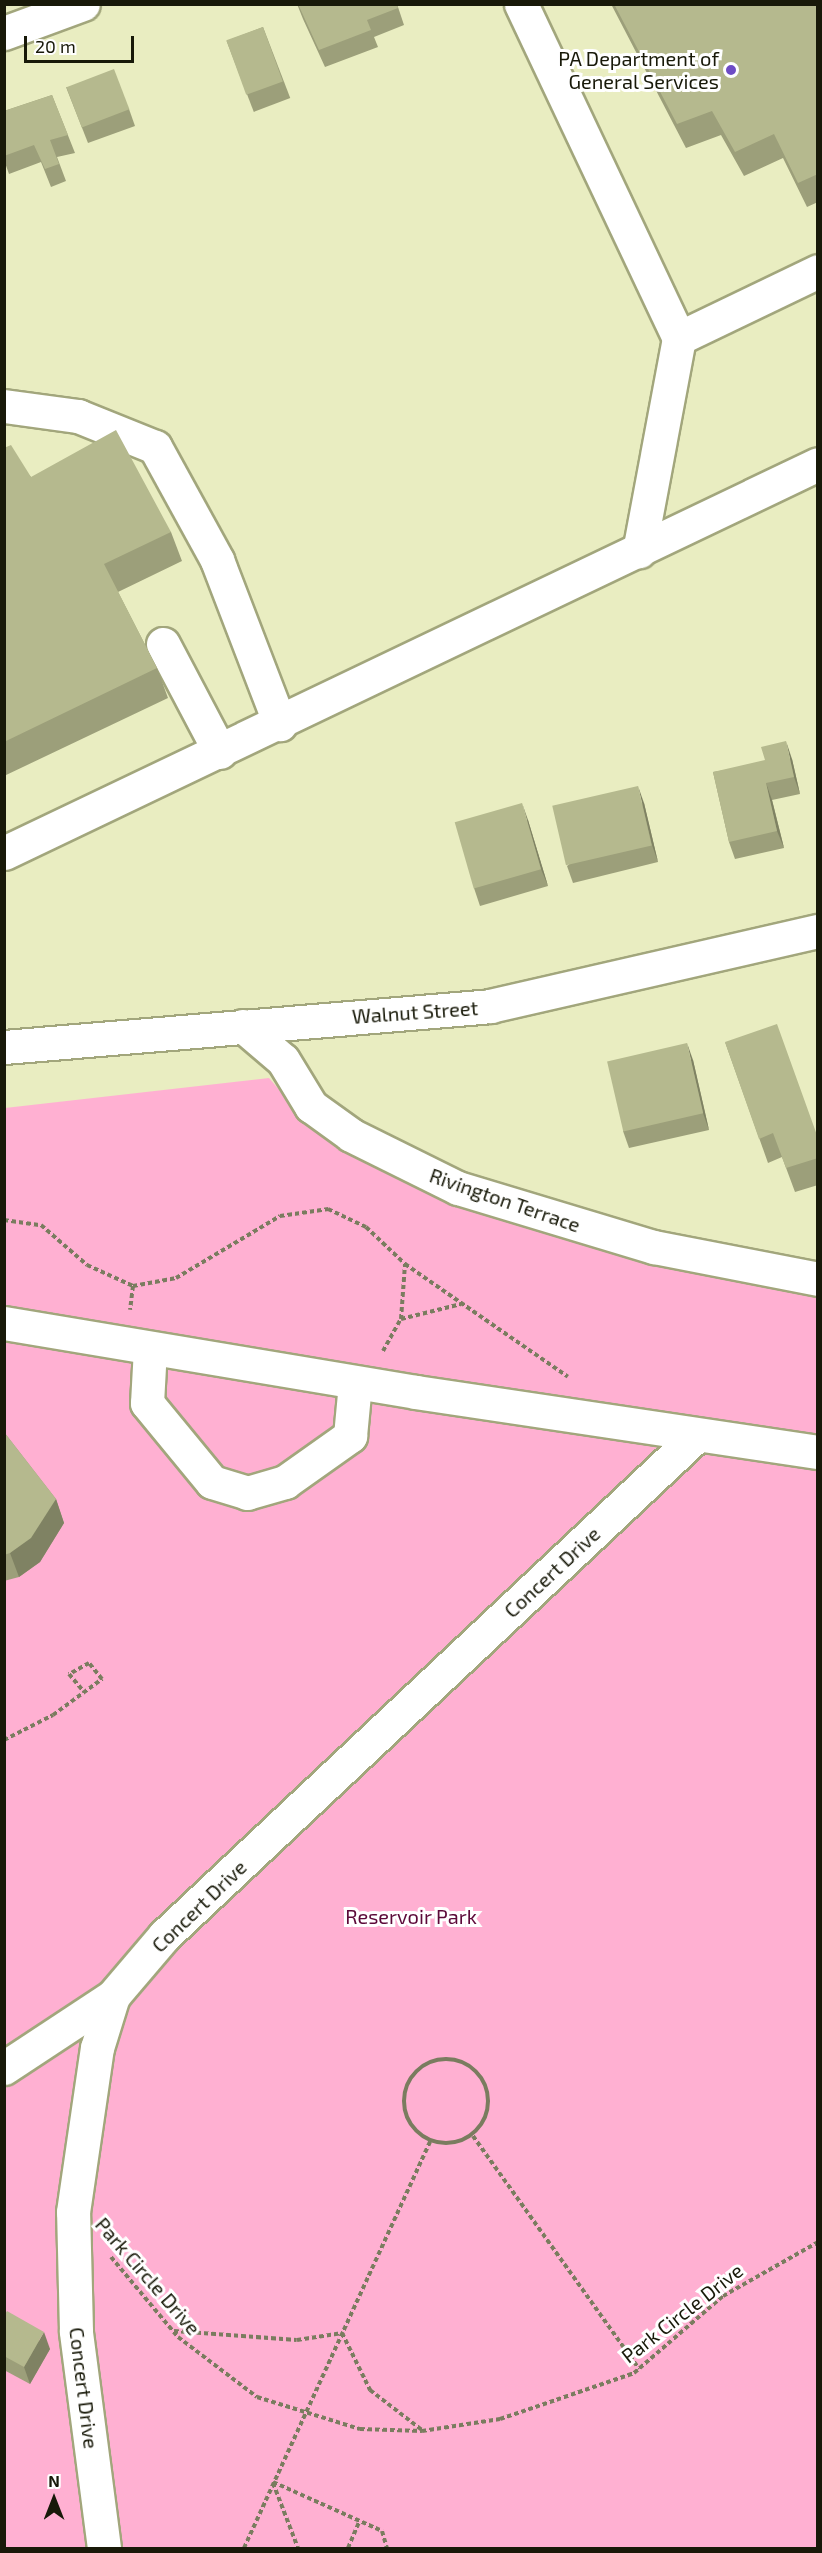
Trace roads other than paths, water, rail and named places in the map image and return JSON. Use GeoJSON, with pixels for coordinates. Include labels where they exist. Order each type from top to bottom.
{"type":"FeatureCollection","features":[{"type":"Feature","properties":{"kind":"main road"},"geometry":{"type":"LineString","coordinates":[[4,33],[83,4]]}},
{"type":"Feature","properties":{"kind":"main road"},"geometry":{"type":"LineString","coordinates":[[521,4],[679,338],[639,551]]}},
{"type":"Feature","properties":{"kind":"main road"},"geometry":{"type":"LineString","coordinates":[[679,338],[818,271]]}},
{"type":"Feature","properties":{"kind":"main road"},"geometry":{"type":"LineString","coordinates":[[4,406],[78,416],[155,447],[218,560],[280,724]]}},
{"type":"Feature","properties":{"kind":"main road"},"geometry":{"type":"LineString","coordinates":[[4,853],[280,724],[818,464]]}},
{"type":"Feature","properties":{"kind":"main road"},"geometry":{"type":"LineString","coordinates":[[163,644],[220,752]]}},
{"type":"Feature","properties":{"kind":"main road","name":"Walnut Street"},"geometry":{"type":"LineString","coordinates":[[4,1047],[490,1006],[818,931]]}},
{"type":"Feature","properties":{"kind":"main road","name":"Rivington Terrace"},"geometry":{"type":"LineString","coordinates":[[243,1026],[283,1060],[311,1106],[335,1124],[458,1188],[654,1247],[818,1279]]}},
{"type":"Feature","properties":{"kind":"main road"},"geometry":{"type":"LineString","coordinates":[[4,1323],[365,1384],[696,1436],[818,1452]]}},
{"type":"Feature","properties":{"kind":"main road"},"geometry":{"type":"LineString","coordinates":[[138,1346],[147,1403],[212,1482],[247,1493],[285,1482],[350,1436],[365,1384]]}},
{"type":"Feature","properties":{"kind":"main road","name":"Concert Drive"},"geometry":{"type":"LineString","coordinates":[[105,2548],[76,2331],[73,2212],[97,2048],[113,1996],[164,1936],[696,1436]]}},
{"type":"Feature","properties":{"kind":"main road"},"geometry":{"type":"LineString","coordinates":[[4,2068],[113,1996]]}},
{"type":"Feature","properties":{"kind":"place","name":"PA Department of General Services"},"geometry":{"type":"Point","coordinates":[731,70]}},
{"type":"Feature","properties":{"kind":"park label","name":"Reservoir Park"},"geometry":{"type":"Point","coordinates":[411,1916]}}]}
